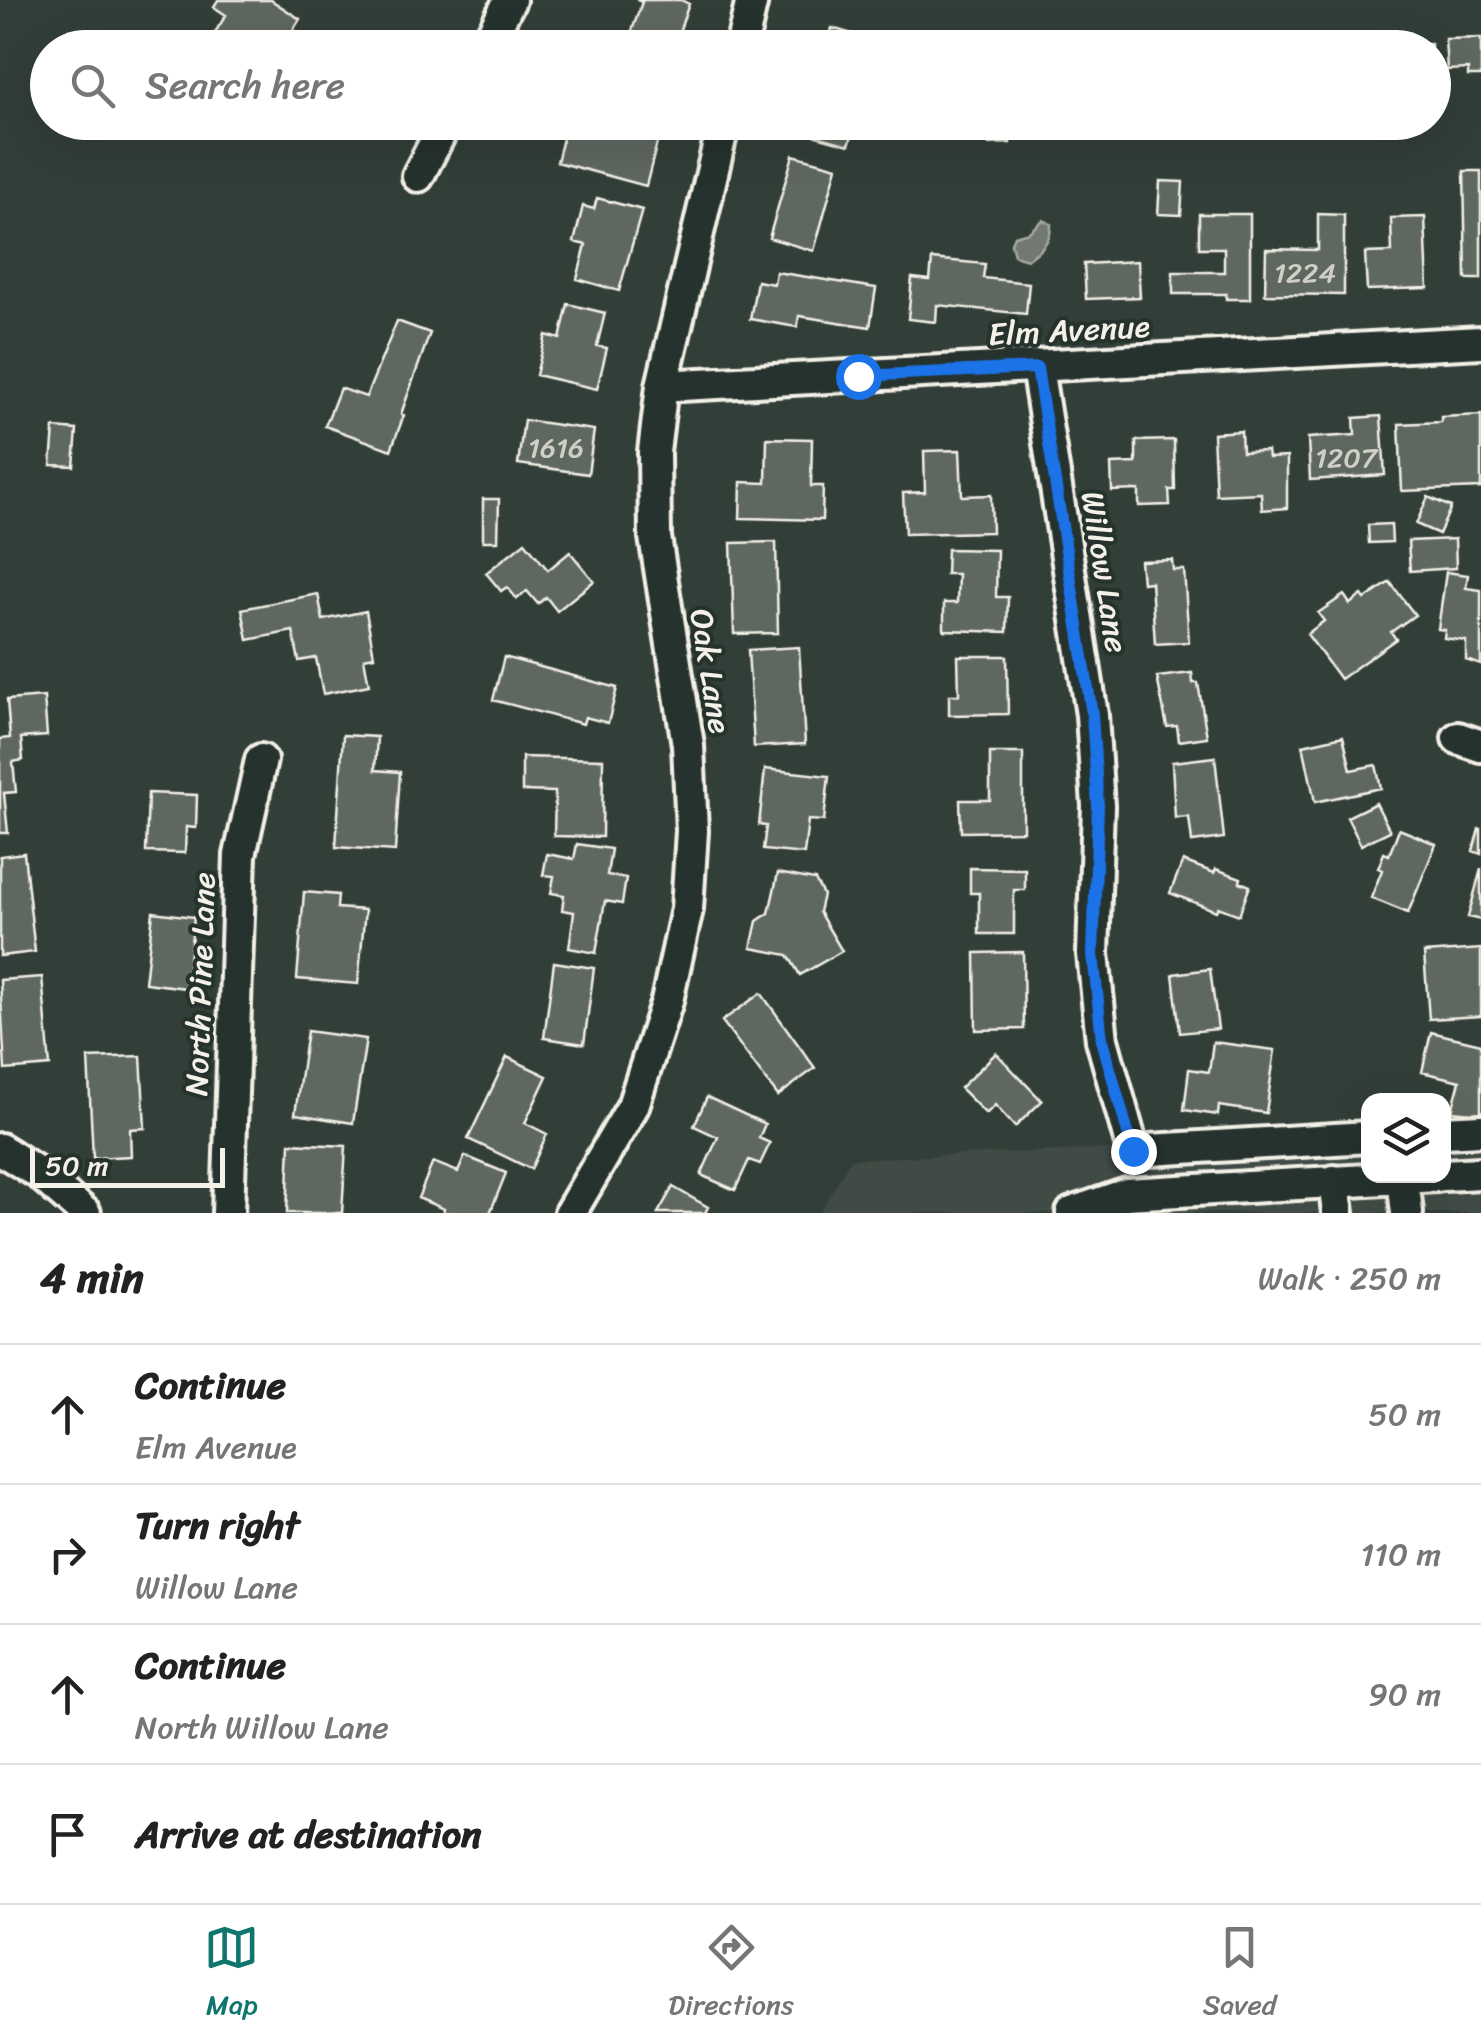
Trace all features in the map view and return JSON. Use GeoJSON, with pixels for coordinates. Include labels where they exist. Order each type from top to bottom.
{"type":"FeatureCollection","features":[{"type":"Feature","properties":{"kind":"street"},"geometry":{"type":"LineString","coordinates":[[494,30],[510,0]]}},
{"type":"Feature","properties":{"kind":"street"},"geometry":{"type":"LineString","coordinates":[[745,30],[752,0]]}},
{"type":"Feature","properties":{"kind":"street"},"geometry":{"type":"LineString","coordinates":[[418,176],[437,140]]}},
{"type":"Feature","properties":{"kind":"street","name":"Oak Lane"},"geometry":{"type":"LineString","coordinates":[[570,1213],[632,1106],[668,1001],[686,909],[692,831],[688,745],[655,537],[654,452],[662,386],[720,140]]}},
{"type":"Feature","properties":{"kind":"street","name":"Elm Avenue"},"geometry":{"type":"LineString","coordinates":[[662,386],[1481,342]]}},
{"type":"Feature","properties":{"kind":"street","name":"Willow Lane"},"geometry":{"type":"LineString","coordinates":[[1037,368],[1092,714],[1097,788],[1093,954],[1102,1040],[1133,1151],[1361,1136]]}},
{"type":"Feature","properties":{"kind":"street","name":"North Pine Lane"},"geometry":{"type":"LineString","coordinates":[[228,1213],[240,856],[261,760]]}},
{"type":"Feature","properties":{"kind":"street"},"geometry":{"type":"LineString","coordinates":[[1451,1132],[1481,1130]]}},
{"type":"Feature","properties":{"kind":"street"},"geometry":{"type":"LineString","coordinates":[[0,1148],[40,1174],[85,1213]]}},
{"type":"Feature","properties":{"kind":"street"},"geometry":{"type":"LineString","coordinates":[[1451,1174],[1481,1173]]}},
{"type":"Feature","properties":{"kind":"street"},"geometry":{"type":"LineString","coordinates":[[1072,1213],[1127,1194],[1361,1180]]}},
{"type":"Feature","properties":{"kind":"street"},"geometry":{"type":"LineString","coordinates":[[1334,1182],[1338,1213]]}},
{"type":"Feature","properties":{"kind":"street"},"geometry":{"type":"LineString","coordinates":[[1404,1183],[1408,1213]]}},
{"type":"Feature","properties":{"kind":"shaded area"},"geometry":{"type":"Polygon","coordinates":[[[1043,220],[1051,224],[1044,245],[1027,259],[1014,255],[1014,236],[1029,232],[1043,220]]]}},
{"type":"Feature","properties":{"kind":"shaded area"},"geometry":{"type":"Polygon","coordinates":[[[1481,1135],[1481,1213],[819,1213],[851,1159],[1361,1139],[1361,1183],[1451,1183],[1451,1136],[1481,1135]]]}},
{"type":"Feature","properties":{"kind":"building"},"geometry":{"type":"Polygon","coordinates":[[[218,0],[271,0],[300,19],[293,30],[216,30],[226,15],[214,7],[218,0]]]}},
{"type":"Feature","properties":{"kind":"building"},"geometry":{"type":"Polygon","coordinates":[[[637,0],[681,0],[689,4],[680,30],[632,30],[642,2],[637,0]]]}},
{"type":"Feature","properties":{"kind":"building"},"geometry":{"type":"Polygon","coordinates":[[[1481,38],[1481,76],[1468,76],[1468,69],[1451,70],[1451,39],[1481,38]]]}},
{"type":"Feature","properties":{"kind":"building"},"geometry":{"type":"Polygon","coordinates":[[[562,140],[658,140],[646,186],[557,162],[562,140]]]}},
{"type":"Feature","properties":{"kind":"building"},"geometry":{"type":"Polygon","coordinates":[[[988,140],[1010,140],[1010,143],[988,144],[988,140]]]}},
{"type":"Feature","properties":{"kind":"building"},"geometry":{"type":"Polygon","coordinates":[[[793,155],[837,167],[814,251],[769,238],[793,155]]]}},
{"type":"Feature","properties":{"kind":"building"},"geometry":{"type":"Polygon","coordinates":[[[1464,171],[1481,171],[1481,279],[1466,279],[1464,171]]]}},
{"type":"Feature","properties":{"kind":"building"},"geometry":{"type":"Polygon","coordinates":[[[1160,181],[1183,182],[1181,215],[1158,214],[1160,181]]]}},
{"type":"Feature","properties":{"kind":"building"},"geometry":{"type":"Polygon","coordinates":[[[597,198],[642,210],[619,291],[577,279],[586,245],[574,242],[583,206],[594,209],[597,198]]]}},
{"type":"Feature","properties":{"kind":"building"},"geometry":{"type":"Polygon","coordinates":[[[1199,214],[1250,214],[1250,299],[1226,299],[1226,294],[1173,294],[1173,272],[1224,272],[1224,248],[1199,248],[1199,214]]]}},
{"type":"Feature","properties":{"kind":"building"},"geometry":{"type":"Polygon","coordinates":[[[1318,214],[1344,215],[1344,295],[1265,294],[1266,249],[1318,250],[1318,214]]]}},
{"type":"Feature","properties":{"kind":"building"},"geometry":{"type":"Polygon","coordinates":[[[1425,217],[1428,288],[1367,290],[1365,253],[1392,252],[1391,218],[1425,217]]]}},
{"type":"Feature","properties":{"kind":"building"},"geometry":{"type":"Polygon","coordinates":[[[932,259],[985,264],[983,278],[1029,283],[1026,314],[937,305],[936,322],[908,319],[912,278],[930,280],[932,259]]]}},
{"type":"Feature","properties":{"kind":"building"},"geometry":{"type":"Polygon","coordinates":[[[1138,261],[1140,297],[1086,299],[1084,264],[1138,261]]]}},
{"type":"Feature","properties":{"kind":"building"},"geometry":{"type":"Polygon","coordinates":[[[776,272],[876,288],[870,327],[799,316],[797,327],[750,319],[757,281],[774,284],[776,272]]]}},
{"type":"Feature","properties":{"kind":"building"},"geometry":{"type":"Polygon","coordinates":[[[568,304],[605,313],[597,346],[607,348],[597,389],[536,375],[546,335],[560,339],[568,304]]]}},
{"type":"Feature","properties":{"kind":"building"},"geometry":{"type":"Polygon","coordinates":[[[397,321],[430,333],[391,450],[325,426],[340,388],[366,397],[397,321]]]}},
{"type":"Feature","properties":{"kind":"building"},"geometry":{"type":"Polygon","coordinates":[[[1481,415],[1481,488],[1402,491],[1399,424],[1481,415]]]}},
{"type":"Feature","properties":{"kind":"building"},"geometry":{"type":"Polygon","coordinates":[[[1381,416],[1385,475],[1310,480],[1308,438],[1355,435],[1354,418],[1381,416]]]}},
{"type":"Feature","properties":{"kind":"building"},"geometry":{"type":"Polygon","coordinates":[[[524,420],[594,430],[588,474],[518,464],[524,420]]]}},
{"type":"Feature","properties":{"kind":"building"},"geometry":{"type":"Polygon","coordinates":[[[54,428],[77,430],[74,466],[51,465],[54,428]]]}},
{"type":"Feature","properties":{"kind":"building"},"geometry":{"type":"Polygon","coordinates":[[[1241,431],[1242,452],[1267,451],[1268,458],[1287,457],[1287,508],[1262,510],[1261,493],[1216,495],[1213,433],[1241,431]]]}},
{"type":"Feature","properties":{"kind":"building"},"geometry":{"type":"Polygon","coordinates":[[[767,438],[812,439],[811,486],[823,486],[822,520],[740,518],[741,482],[766,483],[767,438]]]}},
{"type":"Feature","properties":{"kind":"building"},"geometry":{"type":"Polygon","coordinates":[[[1174,440],[1175,490],[1169,490],[1170,505],[1139,506],[1139,490],[1112,491],[1111,464],[1136,463],[1136,441],[1174,440]]]}},
{"type":"Feature","properties":{"kind":"building"},"geometry":{"type":"Polygon","coordinates":[[[960,450],[962,496],[991,495],[992,532],[905,534],[903,493],[925,492],[924,451],[960,450]]]}},
{"type":"Feature","properties":{"kind":"building"},"geometry":{"type":"Polygon","coordinates":[[[1428,497],[1451,507],[1439,534],[1416,524],[1428,497]]]}},
{"type":"Feature","properties":{"kind":"building"},"geometry":{"type":"Polygon","coordinates":[[[483,499],[499,499],[498,541],[483,541],[483,499]]]}},
{"type":"Feature","properties":{"kind":"building"},"geometry":{"type":"Polygon","coordinates":[[[1391,524],[1392,542],[1369,543],[1368,525],[1391,524]]]}},
{"type":"Feature","properties":{"kind":"building"},"geometry":{"type":"Polygon","coordinates":[[[1455,539],[1456,568],[1410,571],[1408,541],[1455,539]]]}},
{"type":"Feature","properties":{"kind":"building"},"geometry":{"type":"Polygon","coordinates":[[[525,542],[548,570],[570,552],[594,581],[557,611],[546,597],[538,604],[527,591],[517,599],[507,587],[501,591],[486,573],[525,542]]]}},
{"type":"Feature","properties":{"kind":"building"},"geometry":{"type":"Polygon","coordinates":[[[776,542],[778,633],[734,634],[731,543],[776,542]]]}},
{"type":"Feature","properties":{"kind":"building"},"geometry":{"type":"Polygon","coordinates":[[[947,549],[997,550],[996,597],[1008,597],[1007,632],[944,630],[944,603],[957,603],[958,574],[946,574],[947,549]]]}},
{"type":"Feature","properties":{"kind":"building"},"geometry":{"type":"Polygon","coordinates":[[[1172,560],[1173,570],[1184,570],[1189,642],[1155,644],[1151,582],[1142,583],[1140,561],[1172,560]]]}},
{"type":"Feature","properties":{"kind":"building"},"geometry":{"type":"Polygon","coordinates":[[[1446,572],[1468,575],[1466,588],[1481,590],[1481,665],[1466,660],[1466,641],[1444,638],[1445,630],[1438,629],[1446,572]]]}},
{"type":"Feature","properties":{"kind":"building"},"geometry":{"type":"Polygon","coordinates":[[[1390,582],[1415,615],[1391,632],[1396,639],[1340,679],[1307,634],[1324,621],[1318,613],[1344,595],[1350,604],[1390,582]]]}},
{"type":"Feature","properties":{"kind":"building"},"geometry":{"type":"Polygon","coordinates":[[[318,594],[323,620],[366,611],[374,656],[364,658],[369,685],[323,694],[316,658],[299,661],[293,631],[248,640],[242,609],[318,594]]]}},
{"type":"Feature","properties":{"kind":"building"},"geometry":{"type":"Polygon","coordinates":[[[799,647],[805,744],[754,747],[748,650],[799,647]]]}},
{"type":"Feature","properties":{"kind":"building"},"geometry":{"type":"Polygon","coordinates":[[[958,656],[1007,656],[1008,714],[949,715],[949,695],[959,695],[958,656]]]}},
{"type":"Feature","properties":{"kind":"building"},"geometry":{"type":"Polygon","coordinates":[[[504,657],[617,688],[608,723],[585,717],[583,724],[493,700],[504,657]]]}},
{"type":"Feature","properties":{"kind":"building"},"geometry":{"type":"Polygon","coordinates":[[[1192,673],[1193,683],[1198,683],[1207,737],[1179,741],[1177,726],[1167,727],[1157,677],[1192,673]]]}},
{"type":"Feature","properties":{"kind":"building"},"geometry":{"type":"Polygon","coordinates":[[[44,697],[47,736],[21,738],[23,760],[13,762],[16,792],[4,793],[8,833],[0,833],[0,739],[10,738],[7,700],[44,697]]]}},
{"type":"Feature","properties":{"kind":"building"},"geometry":{"type":"Polygon","coordinates":[[[343,735],[377,737],[375,770],[400,772],[395,851],[336,847],[343,735]]]}},
{"type":"Feature","properties":{"kind":"building"},"geometry":{"type":"Polygon","coordinates":[[[1343,736],[1351,770],[1376,765],[1381,788],[1315,802],[1303,745],[1343,736]]]}},
{"type":"Feature","properties":{"kind":"building"},"geometry":{"type":"Polygon","coordinates":[[[990,753],[1023,753],[1023,831],[961,832],[960,800],[990,800],[990,753]]]}},
{"type":"Feature","properties":{"kind":"building"},"geometry":{"type":"Polygon","coordinates":[[[522,757],[603,759],[602,837],[554,836],[555,792],[522,791],[522,757]]]}},
{"type":"Feature","properties":{"kind":"building"},"geometry":{"type":"Polygon","coordinates":[[[1215,757],[1224,838],[1192,842],[1189,817],[1175,818],[1172,762],[1215,757]]]}},
{"type":"Feature","properties":{"kind":"building"},"geometry":{"type":"Polygon","coordinates":[[[765,769],[829,776],[824,821],[808,820],[804,854],[763,850],[766,826],[759,825],[765,769]]]}},
{"type":"Feature","properties":{"kind":"building"},"geometry":{"type":"Polygon","coordinates":[[[148,793],[197,795],[196,828],[186,827],[185,853],[146,852],[148,793]]]}},
{"type":"Feature","properties":{"kind":"building"},"geometry":{"type":"Polygon","coordinates":[[[1376,803],[1390,831],[1361,845],[1347,817],[1376,803]]]}},
{"type":"Feature","properties":{"kind":"building"},"geometry":{"type":"Polygon","coordinates":[[[1399,829],[1436,844],[1408,913],[1371,898],[1384,853],[1389,855],[1399,829]]]}},
{"type":"Feature","properties":{"kind":"building"},"geometry":{"type":"Polygon","coordinates":[[[1481,829],[1481,854],[1473,851],[1481,829]]]}},
{"type":"Feature","properties":{"kind":"building"},"geometry":{"type":"Polygon","coordinates":[[[577,844],[611,849],[607,875],[626,878],[622,904],[605,901],[596,953],[569,948],[574,912],[562,910],[564,895],[551,893],[554,876],[543,875],[547,854],[574,859],[577,844]]]}},
{"type":"Feature","properties":{"kind":"building"},"geometry":{"type":"Polygon","coordinates":[[[24,853],[35,952],[0,956],[0,856],[24,853]]]}},
{"type":"Feature","properties":{"kind":"building"},"geometry":{"type":"Polygon","coordinates":[[[1183,861],[1241,878],[1240,882],[1250,886],[1239,915],[1218,907],[1216,911],[1170,893],[1183,861]]]}},
{"type":"Feature","properties":{"kind":"building"},"geometry":{"type":"Polygon","coordinates":[[[970,868],[1025,869],[1025,890],[1014,890],[1014,934],[979,934],[979,893],[970,893],[970,868]]]}},
{"type":"Feature","properties":{"kind":"building"},"geometry":{"type":"Polygon","coordinates":[[[1481,869],[1481,920],[1468,917],[1481,869]]]}},
{"type":"Feature","properties":{"kind":"building"},"geometry":{"type":"Polygon","coordinates":[[[778,873],[815,880],[823,895],[819,912],[842,951],[800,975],[788,955],[751,948],[757,921],[769,913],[778,873]]]}},
{"type":"Feature","properties":{"kind":"building"},"geometry":{"type":"Polygon","coordinates":[[[304,892],[338,895],[337,908],[365,910],[358,984],[297,979],[304,892]]]}},
{"type":"Feature","properties":{"kind":"building"},"geometry":{"type":"Polygon","coordinates":[[[153,912],[194,917],[186,988],[145,983],[153,912]]]}},
{"type":"Feature","properties":{"kind":"building"},"geometry":{"type":"Polygon","coordinates":[[[1481,949],[1481,1016],[1429,1019],[1424,953],[1481,949]]]}},
{"type":"Feature","properties":{"kind":"building"},"geometry":{"type":"Polygon","coordinates":[[[1023,952],[1024,1029],[976,1030],[975,953],[1023,952]]]}},
{"type":"Feature","properties":{"kind":"building"},"geometry":{"type":"Polygon","coordinates":[[[554,962],[594,968],[584,1044],[544,1038],[554,962]]]}},
{"type":"Feature","properties":{"kind":"building"},"geometry":{"type":"Polygon","coordinates":[[[1210,969],[1218,1029],[1180,1033],[1173,974],[1210,969]]]}},
{"type":"Feature","properties":{"kind":"building"},"geometry":{"type":"Polygon","coordinates":[[[42,977],[50,1066],[5,1070],[0,980],[42,977]]]}},
{"type":"Feature","properties":{"kind":"building"},"geometry":{"type":"Polygon","coordinates":[[[761,993],[815,1068],[778,1096],[722,1021],[761,993]]]}},
{"type":"Feature","properties":{"kind":"building"},"geometry":{"type":"Polygon","coordinates":[[[307,1031],[366,1039],[353,1123],[295,1114],[307,1031]]]}},
{"type":"Feature","properties":{"kind":"building"},"geometry":{"type":"Polygon","coordinates":[[[1431,1032],[1481,1044],[1481,1114],[1452,1111],[1460,1081],[1422,1072],[1431,1032]]]}},
{"type":"Feature","properties":{"kind":"building"},"geometry":{"type":"Polygon","coordinates":[[[1213,1042],[1275,1050],[1266,1113],[1219,1106],[1218,1115],[1184,1110],[1189,1069],[1209,1072],[1213,1042]]]}},
{"type":"Feature","properties":{"kind":"building"},"geometry":{"type":"Polygon","coordinates":[[[996,1053],[1042,1101],[1015,1127],[995,1105],[986,1114],[960,1088],[996,1053]]]}},
{"type":"Feature","properties":{"kind":"building"},"geometry":{"type":"Polygon","coordinates":[[[141,1056],[145,1128],[130,1129],[131,1156],[93,1158],[88,1058],[141,1056]]]}},
{"type":"Feature","properties":{"kind":"building"},"geometry":{"type":"Polygon","coordinates":[[[507,1057],[547,1076],[525,1123],[547,1134],[531,1169],[468,1139],[507,1057]]]}},
{"type":"Feature","properties":{"kind":"building"},"geometry":{"type":"Polygon","coordinates":[[[707,1097],[765,1124],[759,1138],[770,1143],[760,1164],[749,1160],[735,1190],[701,1175],[718,1137],[694,1126],[707,1097]]]}},
{"type":"Feature","properties":{"kind":"building"},"geometry":{"type":"Polygon","coordinates":[[[290,1143],[346,1146],[342,1213],[287,1213],[290,1143]]]}},
{"type":"Feature","properties":{"kind":"building"},"geometry":{"type":"Polygon","coordinates":[[[465,1156],[506,1173],[490,1213],[443,1213],[444,1209],[418,1198],[433,1162],[458,1172],[465,1156]]]}},
{"type":"Feature","properties":{"kind":"building"},"geometry":{"type":"Polygon","coordinates":[[[673,1187],[708,1207],[705,1213],[658,1213],[673,1187]]]}},
{"type":"Feature","properties":{"kind":"route"},"geometry":{"type":"LineString","coordinates":[[858,376],[1037,368],[1092,714],[1098,806],[1093,954],[1102,1040],[1133,1151]]}}]}
